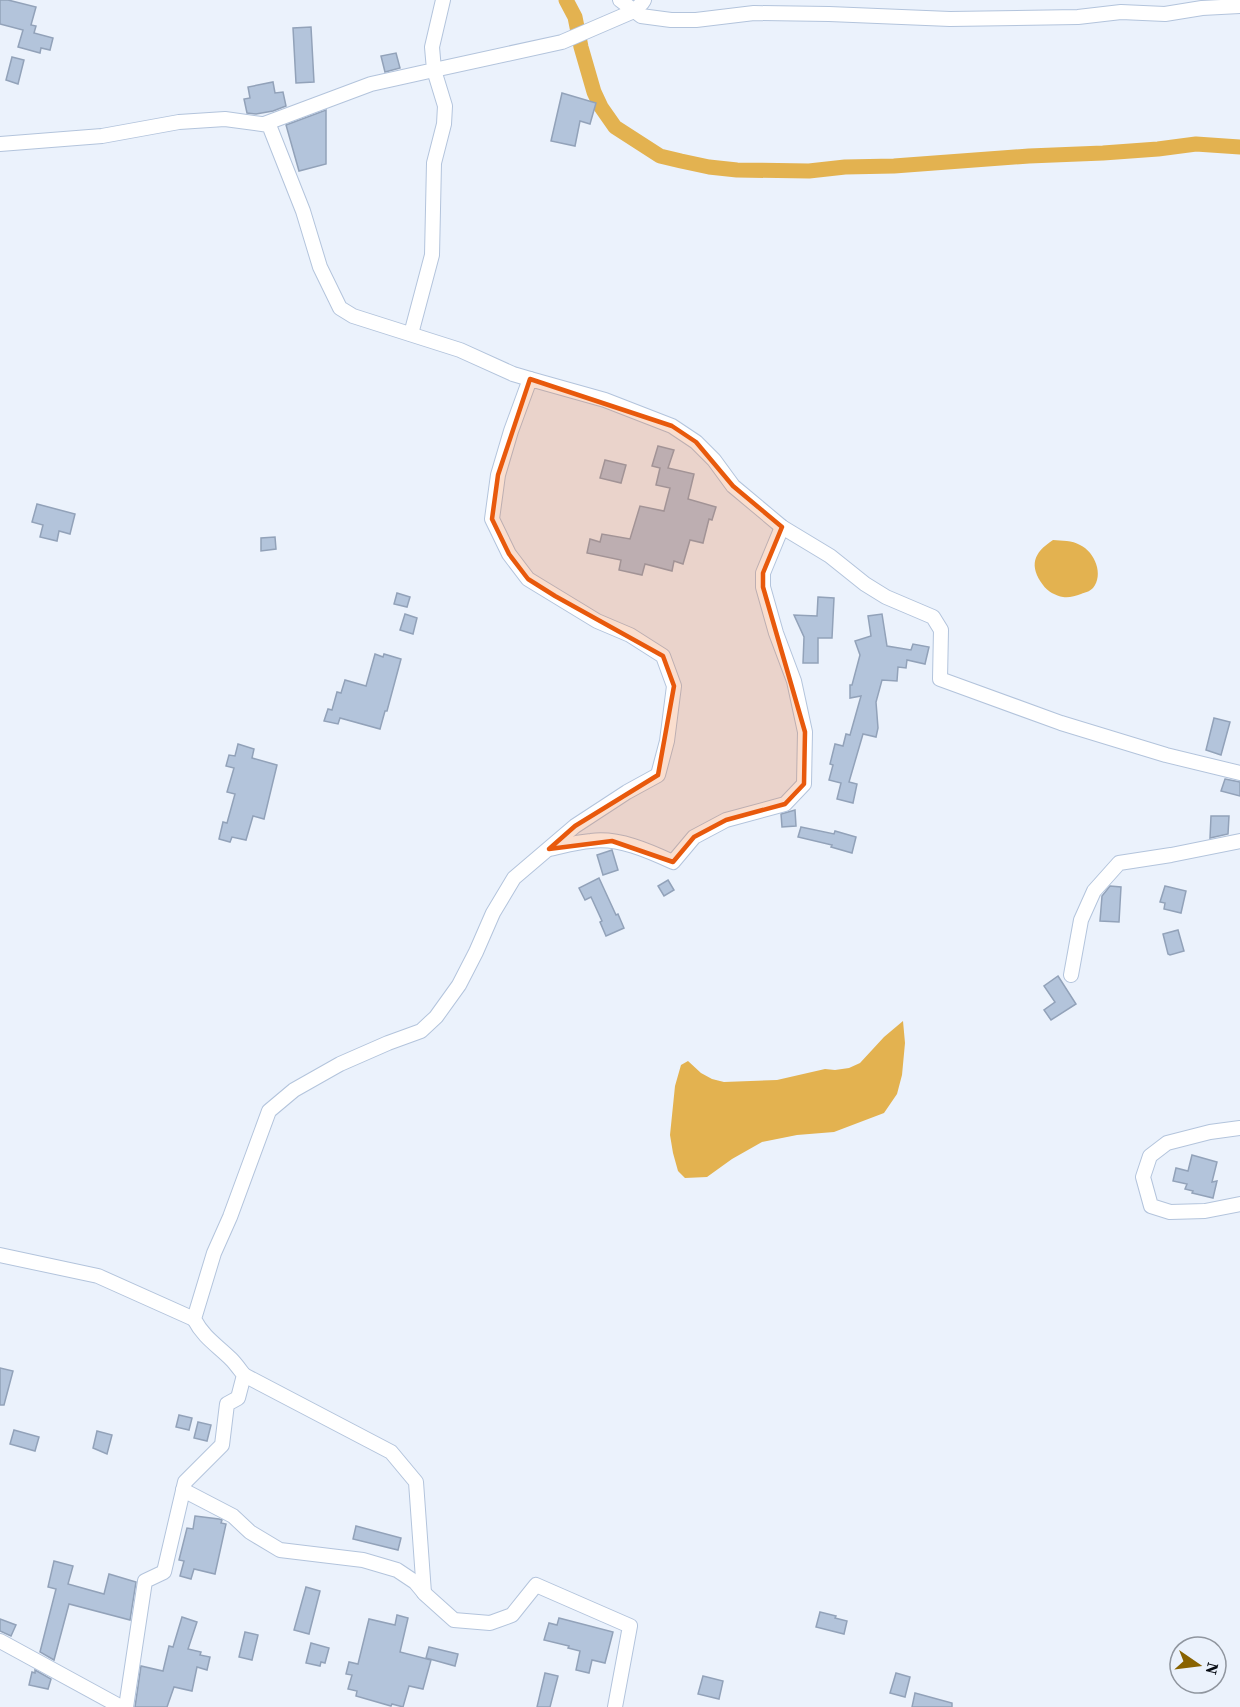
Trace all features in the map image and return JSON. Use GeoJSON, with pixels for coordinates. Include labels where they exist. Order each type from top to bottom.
{"type":"FeatureCollection","features":[{"type":"Feature","properties":{"kind":"street"},"geometry":{"type":"LineString","coordinates":[[411,334],[432,255],[434,163],[444,124],[445,106],[434,70],[432,47],[442,0]]}},
{"type":"Feature","properties":{"kind":"street"},"geometry":{"type":"LineString","coordinates":[[620,0],[640,16],[672,20],[696,20],[754,13],[951,19],[1078,17],[1121,12],[1165,14],[1202,8],[1240,6]]}},
{"type":"Feature","properties":{"kind":"street"},"geometry":{"type":"LineString","coordinates":[[264,124],[371,84],[562,42],[634,11],[644,0]]}},
{"type":"Feature","properties":{"kind":"street"},"geometry":{"type":"LineString","coordinates":[[0,144],[102,136],[179,122],[225,119],[269,125],[303,211],[320,267],[340,308],[353,316],[460,350],[513,374],[605,400],[672,426],[696,441],[714,460],[733,486],[782,527],[830,556],[865,584],[886,597],[933,617],[941,630],[940,679],[1061,723],[1166,755],[1240,773]]}},
{"type":"Feature","properties":{"kind":"street"},"geometry":{"type":"LineString","coordinates":[[194,1319],[214,1252],[269,1111],[294,1090],[340,1064],[421,1031],[436,1017],[459,985],[493,913],[514,878],[575,826],[658,775],[667,741],[674,686],[663,656],[630,636],[597,621],[528,579],[509,554],[492,519],[498,475],[530,379]]}},
{"type":"Feature","properties":{"kind":"street"},"geometry":{"type":"LineString","coordinates":[[549,849],[592,840],[612,842],[646,850],[673,862],[694,837],[726,820],[785,804],[804,784],[805,732],[794,681],[776,633],[764,587],[763,573],[782,527]]}},
{"type":"Feature","properties":{"kind":"street"},"geometry":{"type":"LineString","coordinates":[[1071,975],[1081,920],[1094,891],[1119,863],[1240,841]]}},
{"type":"Feature","properties":{"kind":"street"},"geometry":{"type":"LineString","coordinates":[[1240,1128],[1210,1132],[1167,1143],[1150,1156],[1143,1177],[1150,1206],[1170,1212],[1205,1211],[1240,1204]]}},
{"type":"Feature","properties":{"kind":"street"},"geometry":{"type":"LineString","coordinates":[[0,1255],[98,1276],[194,1319],[200,1331],[231,1359],[244,1375],[391,1452],[416,1482],[425,1594]]}},
{"type":"Feature","properties":{"kind":"street"},"geometry":{"type":"LineString","coordinates":[[126,1707],[145,1581],[164,1572],[185,1482],[222,1445],[227,1404],[238,1398],[244,1375]]}},
{"type":"Feature","properties":{"kind":"street"},"geometry":{"type":"LineString","coordinates":[[183,1490],[233,1516],[250,1532],[280,1550],[363,1560],[397,1570],[415,1582],[454,1620],[490,1623],[512,1615],[536,1585],[630,1626],[615,1707]]}},
{"type":"Feature","properties":{"kind":"street"},"geometry":{"type":"LineString","coordinates":[[0,1641],[121,1707]]}},
{"type":"Feature","properties":{"kind":"highlighted area"},"geometry":{"type":"Polygon","coordinates":[[[530,379],[672,426],[696,442],[733,486],[782,527],[763,573],[763,587],[805,732],[804,784],[785,804],[726,820],[694,837],[673,862],[612,841],[549,849],[575,826],[658,775],[674,686],[663,656],[528,579],[509,554],[492,519],[498,475],[530,379]]]}},
{"type":"Feature","properties":{"kind":"shaded area"},"geometry":{"type":"Polygon","coordinates":[[[1053,540],[1074,542],[1085,548],[1094,558],[1098,577],[1092,589],[1065,597],[1057,596],[1043,585],[1036,572],[1035,560],[1041,550],[1053,540]]]}},
{"type":"Feature","properties":{"kind":"shaded area"},"geometry":{"type":"Polygon","coordinates":[[[903,1021],[905,1043],[902,1075],[897,1094],[884,1113],[834,1132],[797,1135],[762,1142],[707,1177],[685,1178],[678,1171],[670,1135],[675,1086],[681,1065],[688,1061],[701,1073],[724,1082],[777,1080],[825,1069],[849,1068],[860,1063],[884,1037],[903,1021]]]}},
{"type":"Feature","properties":{"kind":"building"},"geometry":{"type":"Polygon","coordinates":[[[0,0],[36,7],[31,25],[36,26],[34,33],[53,38],[50,50],[41,48],[40,53],[18,47],[23,30],[0,24],[0,0]]]}},
{"type":"Feature","properties":{"kind":"building"},"geometry":{"type":"Polygon","coordinates":[[[311,27],[314,82],[296,83],[293,28],[311,27]]]}},
{"type":"Feature","properties":{"kind":"building"},"geometry":{"type":"Polygon","coordinates":[[[396,53],[400,68],[385,72],[381,56],[396,53]]]}},
{"type":"Feature","properties":{"kind":"building"},"geometry":{"type":"Polygon","coordinates":[[[12,57],[24,60],[18,84],[6,80],[12,57]]]}},
{"type":"Feature","properties":{"kind":"building"},"geometry":{"type":"Polygon","coordinates":[[[273,82],[275,93],[283,92],[286,106],[273,111],[247,113],[244,99],[250,98],[248,87],[273,82]]]}},
{"type":"Feature","properties":{"kind":"building"},"geometry":{"type":"Polygon","coordinates":[[[562,93],[596,103],[590,124],[580,121],[575,146],[551,141],[562,93]]]}},
{"type":"Feature","properties":{"kind":"building"},"geometry":{"type":"Polygon","coordinates":[[[326,110],[326,164],[299,171],[286,125],[326,110]]]}},
{"type":"Feature","properties":{"kind":"building"},"geometry":{"type":"Polygon","coordinates":[[[658,446],[674,450],[668,468],[694,474],[688,499],[716,507],[712,520],[709,519],[703,543],[690,540],[683,564],[674,561],[672,571],[645,564],[642,575],[619,570],[621,560],[587,553],[590,539],[600,542],[602,534],[630,539],[640,506],[664,511],[670,488],[656,485],[660,468],[652,466],[658,446]]]}},
{"type":"Feature","properties":{"kind":"building"},"geometry":{"type":"Polygon","coordinates":[[[605,460],[626,465],[621,483],[600,478],[605,460]]]}},
{"type":"Feature","properties":{"kind":"building"},"geometry":{"type":"Polygon","coordinates":[[[37,504],[75,514],[70,534],[59,531],[57,541],[40,537],[43,525],[32,522],[37,504]]]}},
{"type":"Feature","properties":{"kind":"building"},"geometry":{"type":"Polygon","coordinates":[[[275,537],[276,549],[261,551],[261,538],[275,537]]]}},
{"type":"Feature","properties":{"kind":"building"},"geometry":{"type":"Polygon","coordinates":[[[397,593],[410,597],[407,607],[394,604],[397,593]]]}},
{"type":"Feature","properties":{"kind":"building"},"geometry":{"type":"Polygon","coordinates":[[[818,597],[834,598],[832,638],[818,638],[818,663],[803,663],[804,637],[794,615],[817,616],[818,597]]]}},
{"type":"Feature","properties":{"kind":"building"},"geometry":{"type":"Polygon","coordinates":[[[405,614],[417,618],[413,634],[400,630],[405,614]]]}},
{"type":"Feature","properties":{"kind":"building"},"geometry":{"type":"Polygon","coordinates":[[[882,614],[887,646],[911,650],[913,644],[929,647],[925,664],[907,660],[906,668],[898,667],[897,681],[882,680],[876,702],[878,728],[876,737],[863,734],[849,782],[857,784],[853,803],[837,799],[841,783],[829,780],[833,765],[830,764],[835,744],[843,746],[846,734],[850,735],[861,696],[850,698],[850,685],[852,685],[860,655],[855,641],[871,636],[868,616],[882,614]]]}},
{"type":"Feature","properties":{"kind":"building"},"geometry":{"type":"Polygon","coordinates":[[[375,654],[401,659],[380,729],[340,718],[338,724],[324,721],[328,709],[332,710],[337,692],[341,693],[345,680],[366,686],[375,654]]]}},
{"type":"Feature","properties":{"kind":"building"},"geometry":{"type":"Polygon","coordinates":[[[1214,718],[1230,722],[1221,755],[1206,750],[1214,718]]]}},
{"type":"Feature","properties":{"kind":"building"},"geometry":{"type":"Polygon","coordinates":[[[238,744],[254,749],[252,758],[277,765],[264,819],[253,816],[246,840],[232,837],[230,842],[219,839],[223,822],[227,823],[235,794],[227,792],[234,768],[226,766],[229,755],[235,756],[238,744]]]}},
{"type":"Feature","properties":{"kind":"building"},"geometry":{"type":"Polygon","coordinates":[[[1225,779],[1240,782],[1240,796],[1221,791],[1225,779]]]}},
{"type":"Feature","properties":{"kind":"building"},"geometry":{"type":"Polygon","coordinates":[[[795,810],[796,826],[782,827],[781,814],[795,810]]]}},
{"type":"Feature","properties":{"kind":"building"},"geometry":{"type":"Polygon","coordinates":[[[1211,816],[1229,816],[1228,834],[1210,838],[1211,816]]]}},
{"type":"Feature","properties":{"kind":"building"},"geometry":{"type":"Polygon","coordinates":[[[801,827],[834,834],[835,831],[856,837],[852,853],[831,847],[832,845],[798,837],[801,827]]]}},
{"type":"Feature","properties":{"kind":"building"},"geometry":{"type":"Polygon","coordinates":[[[612,850],[618,870],[603,875],[597,855],[612,850]]]}},
{"type":"Feature","properties":{"kind":"building"},"geometry":{"type":"Polygon","coordinates":[[[599,878],[624,928],[606,936],[591,897],[585,900],[579,888],[599,878]]]}},
{"type":"Feature","properties":{"kind":"building"},"geometry":{"type":"Polygon","coordinates":[[[668,880],[674,890],[664,896],[658,886],[668,880]]]}},
{"type":"Feature","properties":{"kind":"building"},"geometry":{"type":"Polygon","coordinates":[[[1110,886],[1121,887],[1119,922],[1100,921],[1102,896],[1110,886]]]}},
{"type":"Feature","properties":{"kind":"building"},"geometry":{"type":"Polygon","coordinates":[[[1165,886],[1186,891],[1181,913],[1164,909],[1165,903],[1160,902],[1165,886]]]}},
{"type":"Feature","properties":{"kind":"building"},"geometry":{"type":"Polygon","coordinates":[[[1178,930],[1184,951],[1170,955],[1163,934],[1178,930]]]}},
{"type":"Feature","properties":{"kind":"building"},"geometry":{"type":"Polygon","coordinates":[[[1058,976],[1076,1004],[1051,1020],[1044,1010],[1055,1002],[1044,986],[1058,976]]]}},
{"type":"Feature","properties":{"kind":"building"},"geometry":{"type":"Polygon","coordinates":[[[1192,1155],[1217,1162],[1212,1182],[1217,1181],[1213,1198],[1192,1193],[1193,1191],[1185,1189],[1187,1184],[1173,1181],[1176,1168],[1188,1171],[1192,1155]]]}},
{"type":"Feature","properties":{"kind":"building"},"geometry":{"type":"Polygon","coordinates":[[[0,1368],[13,1371],[4,1405],[0,1405],[0,1368]]]}},
{"type":"Feature","properties":{"kind":"building"},"geometry":{"type":"Polygon","coordinates":[[[179,1415],[192,1418],[189,1430],[176,1427],[179,1415]]]}},
{"type":"Feature","properties":{"kind":"building"},"geometry":{"type":"Polygon","coordinates":[[[198,1422],[211,1425],[207,1441],[194,1438],[198,1422]]]}},
{"type":"Feature","properties":{"kind":"building"},"geometry":{"type":"Polygon","coordinates":[[[14,1430],[39,1437],[35,1451],[10,1444],[14,1430]]]}},
{"type":"Feature","properties":{"kind":"building"},"geometry":{"type":"Polygon","coordinates":[[[97,1431],[112,1435],[107,1454],[93,1448],[97,1431]]]}},
{"type":"Feature","properties":{"kind":"building"},"geometry":{"type":"Polygon","coordinates":[[[195,1516],[219,1519],[222,1520],[221,1523],[226,1524],[215,1574],[194,1569],[191,1579],[180,1576],[184,1561],[179,1560],[187,1528],[193,1529],[195,1516]]]}},
{"type":"Feature","properties":{"kind":"building"},"geometry":{"type":"Polygon","coordinates":[[[356,1526],[401,1538],[398,1550],[353,1539],[356,1526]]]}},
{"type":"Feature","properties":{"kind":"building"},"geometry":{"type":"Polygon","coordinates":[[[54,1561],[73,1566],[68,1584],[104,1594],[109,1574],[136,1582],[130,1620],[69,1604],[54,1660],[40,1652],[56,1589],[48,1587],[54,1561]]]}},
{"type":"Feature","properties":{"kind":"building"},"geometry":{"type":"Polygon","coordinates":[[[306,1587],[320,1591],[309,1634],[294,1630],[306,1587]]]}},
{"type":"Feature","properties":{"kind":"building"},"geometry":{"type":"Polygon","coordinates":[[[820,1612],[847,1621],[844,1634],[816,1627],[820,1612]]]}},
{"type":"Feature","properties":{"kind":"building"},"geometry":{"type":"Polygon","coordinates":[[[397,1615],[408,1618],[400,1652],[431,1660],[423,1689],[409,1686],[403,1707],[356,1696],[357,1691],[348,1689],[352,1675],[346,1674],[349,1662],[358,1664],[369,1619],[395,1625],[397,1615]]]}},
{"type":"Feature","properties":{"kind":"building"},"geometry":{"type":"Polygon","coordinates":[[[182,1617],[197,1622],[188,1649],[210,1657],[207,1670],[197,1667],[192,1691],[174,1687],[167,1707],[135,1707],[141,1666],[163,1671],[169,1646],[173,1647],[182,1617]]]}},
{"type":"Feature","properties":{"kind":"building"},"geometry":{"type":"Polygon","coordinates":[[[559,1618],[613,1632],[605,1663],[592,1660],[589,1673],[576,1670],[580,1651],[544,1640],[549,1623],[557,1625],[559,1618]]]}},
{"type":"Feature","properties":{"kind":"building"},"geometry":{"type":"Polygon","coordinates":[[[0,1619],[16,1625],[11,1636],[0,1631],[0,1619]]]}},
{"type":"Feature","properties":{"kind":"building"},"geometry":{"type":"Polygon","coordinates":[[[245,1632],[258,1635],[252,1660],[239,1657],[245,1632]]]}},
{"type":"Feature","properties":{"kind":"building"},"geometry":{"type":"Polygon","coordinates":[[[311,1643],[329,1648],[325,1663],[321,1662],[320,1666],[306,1663],[311,1643]]]}},
{"type":"Feature","properties":{"kind":"building"},"geometry":{"type":"Polygon","coordinates":[[[429,1647],[458,1654],[455,1666],[426,1658],[429,1647]]]}},
{"type":"Feature","properties":{"kind":"building"},"geometry":{"type":"Polygon","coordinates":[[[35,1670],[51,1679],[48,1689],[29,1685],[32,1672],[35,1673],[35,1670]]]}},
{"type":"Feature","properties":{"kind":"building"},"geometry":{"type":"Polygon","coordinates":[[[545,1673],[558,1676],[550,1707],[537,1707],[545,1673]]]}},
{"type":"Feature","properties":{"kind":"building"},"geometry":{"type":"Polygon","coordinates":[[[896,1673],[910,1677],[905,1697],[890,1693],[896,1673]]]}},
{"type":"Feature","properties":{"kind":"building"},"geometry":{"type":"Polygon","coordinates":[[[703,1676],[723,1681],[719,1699],[698,1694],[703,1676]]]}},
{"type":"Feature","properties":{"kind":"building"},"geometry":{"type":"Polygon","coordinates":[[[915,1693],[952,1703],[952,1707],[912,1707],[915,1693]]]}},
{"type":"Feature","properties":{"kind":"waterway"},"geometry":{"type":"LineString","coordinates":[[566,0],[575,17],[594,92],[615,127],[660,156],[681,161],[737,170],[809,171],[1103,153],[1196,144],[1240,147]]}}]}
